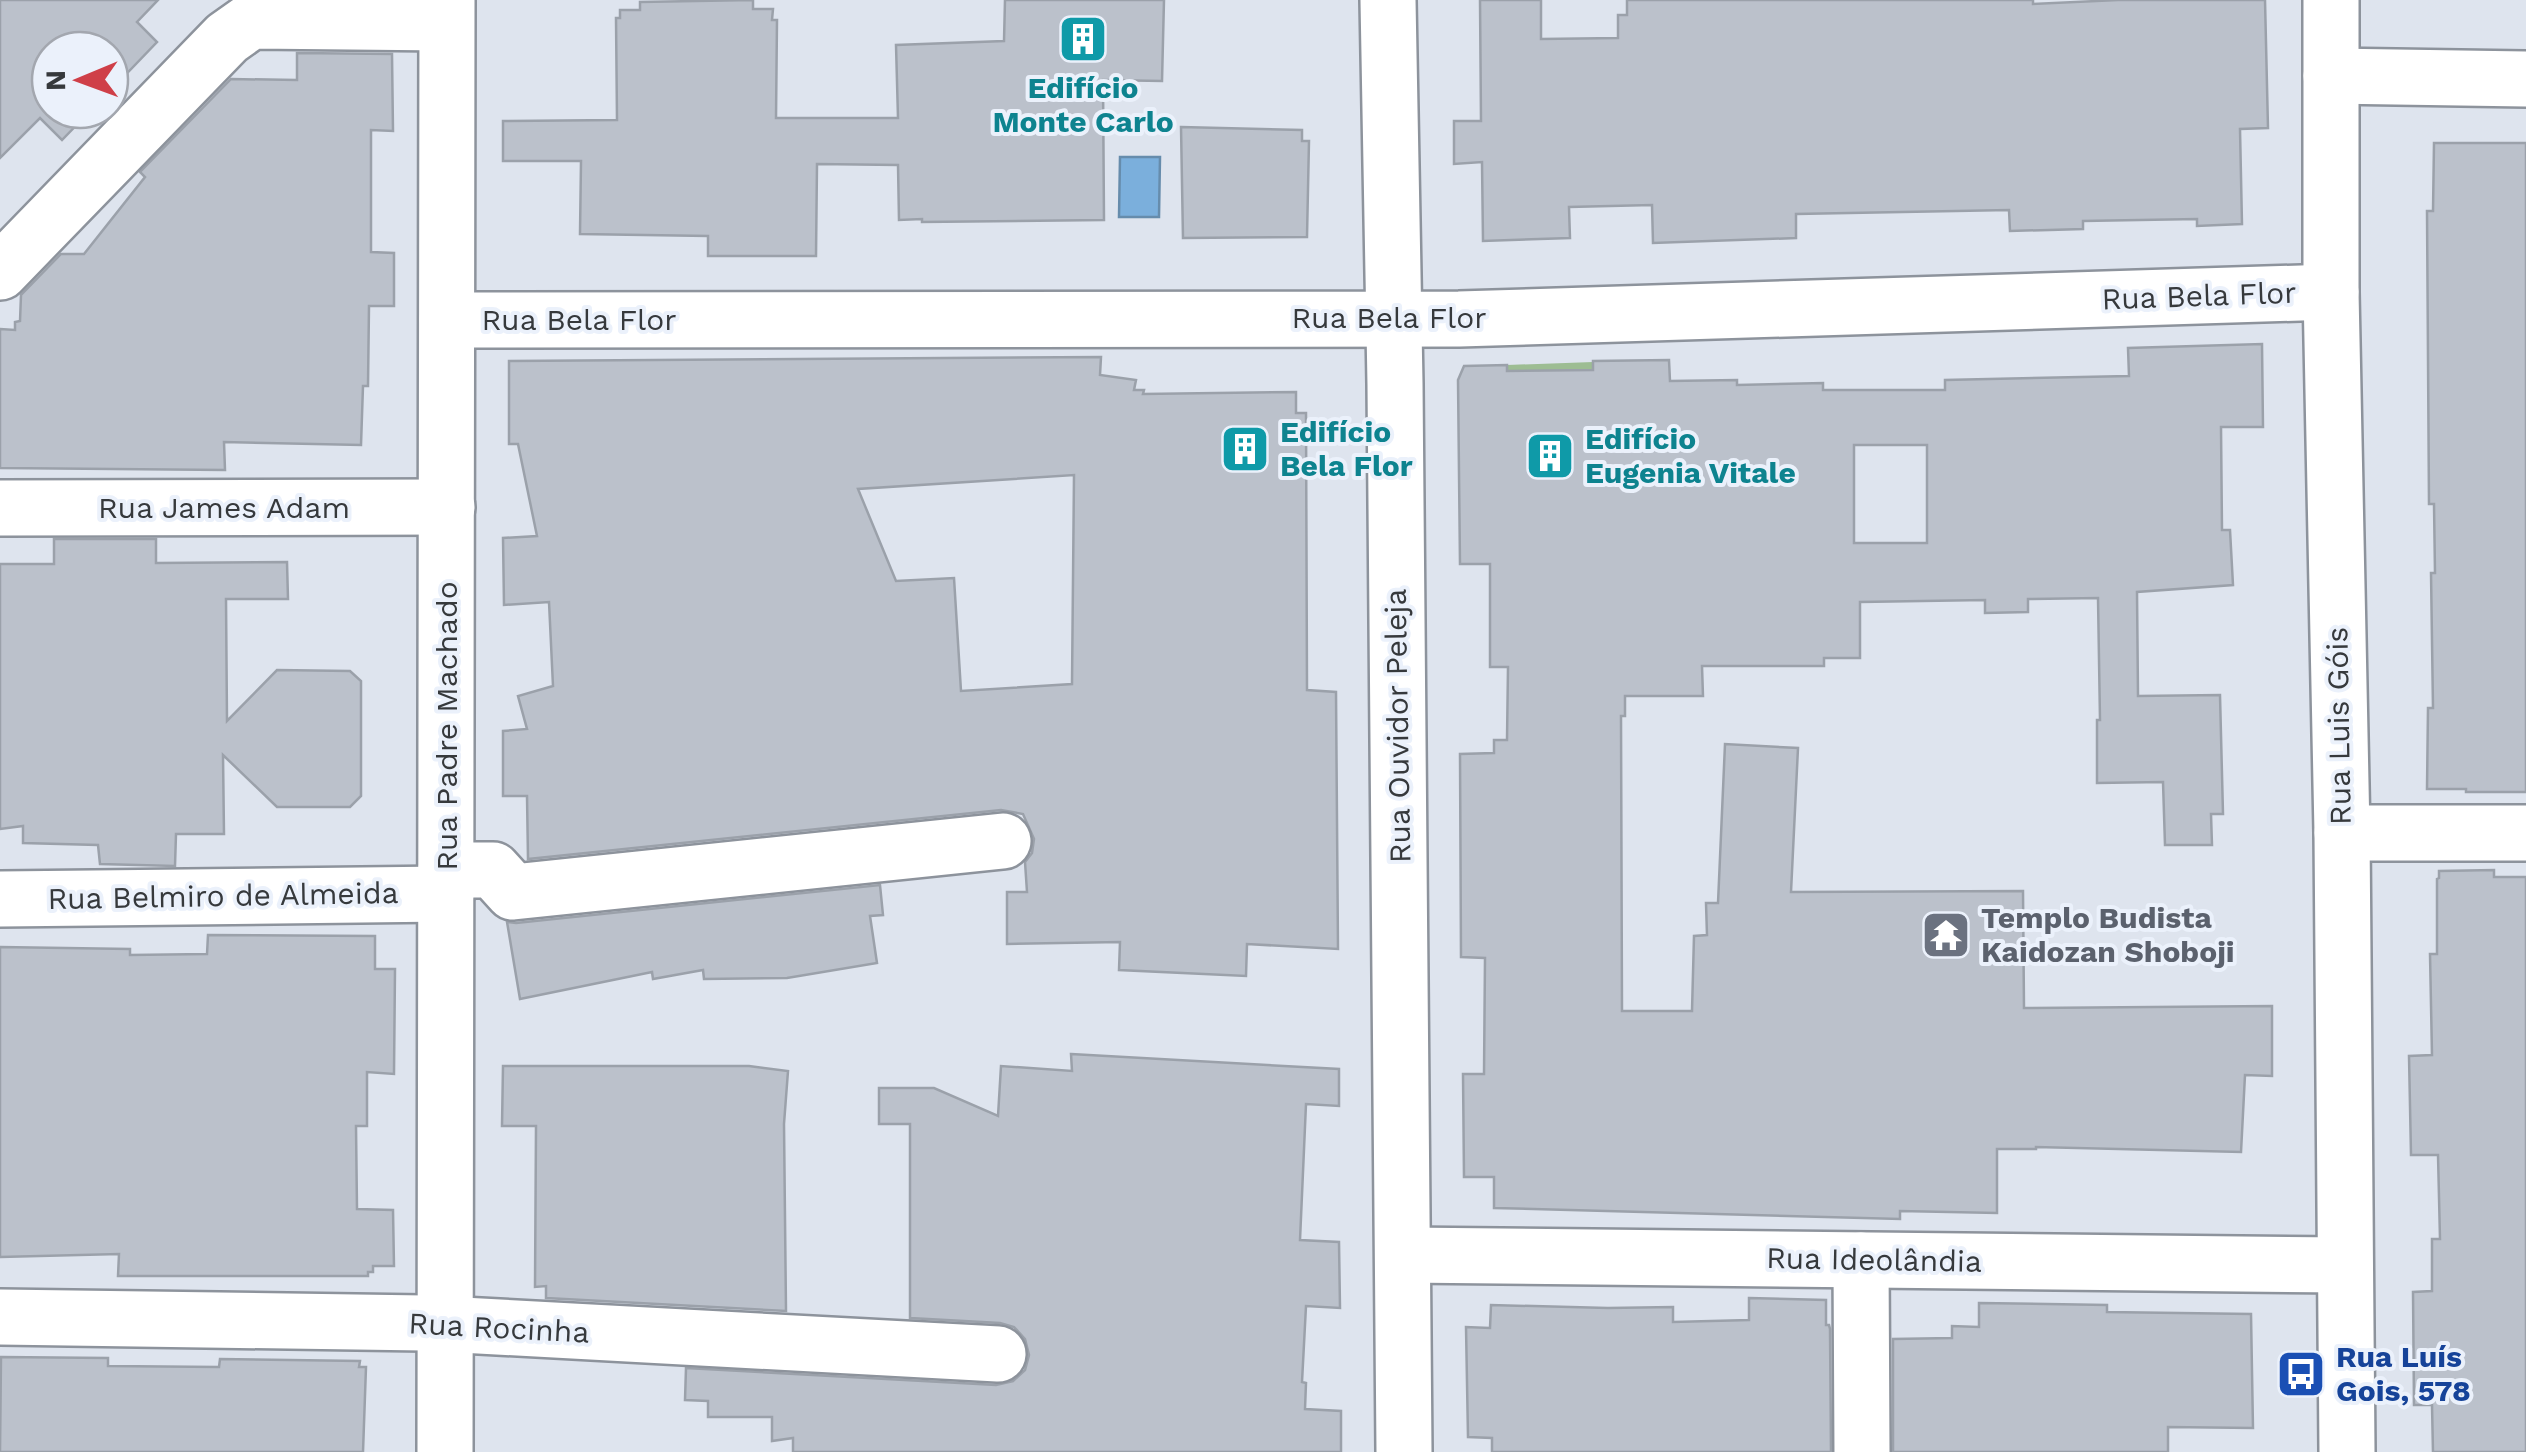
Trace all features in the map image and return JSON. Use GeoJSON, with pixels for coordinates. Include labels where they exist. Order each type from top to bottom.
{"type":"FeatureCollection","features":[{"type":"Feature","properties":{"kind":"street","name":"Rua Ouvidor Peleja"},"geometry":{"type":"LineString","coordinates":[[1388,0],[1404,1452]]}},
{"type":"Feature","properties":{"kind":"street","name":"Rua Luis Góis"},"geometry":{"type":"LineString","coordinates":[[2331,0],[2331,292],[2342,832],[2347,1452]]}},
{"type":"Feature","properties":{"kind":"street"},"geometry":{"type":"LineString","coordinates":[[0,272],[227,38],[251,21],[447,12]]}},
{"type":"Feature","properties":{"kind":"street","name":"Rua Padre Machado"},"geometry":{"type":"LineString","coordinates":[[444,1452],[447,12]]}},
{"type":"Feature","properties":{"kind":"street"},"geometry":{"type":"LineString","coordinates":[[2331,76],[2526,79]]}},
{"type":"Feature","properties":{"kind":"street","name":"Rua Bela Flor"},"geometry":{"type":"LineString","coordinates":[[447,320],[1459,319],[2331,292]]}},
{"type":"Feature","properties":{"kind":"street","name":"Rua James Adam"},"geometry":{"type":"LineString","coordinates":[[0,508],[447,508]]}},
{"type":"Feature","properties":{"kind":"street"},"geometry":{"type":"LineString","coordinates":[[2342,832],[2526,834]]}},
{"type":"Feature","properties":{"kind":"street","name":"Rua Belmiro de Almeida"},"geometry":{"type":"LineString","coordinates":[[0,899],[446,882],[493,870],[513,892],[1003,841]]}},
{"type":"Feature","properties":{"kind":"street","name":"Rua Ideolândia"},"geometry":{"type":"LineString","coordinates":[[1404,1256],[2344,1265]]}},
{"type":"Feature","properties":{"kind":"street"},"geometry":{"type":"LineString","coordinates":[[1861,1260],[1862,1452]]}},
{"type":"Feature","properties":{"kind":"street","name":"Rua Rocinha"},"geometry":{"type":"LineString","coordinates":[[0,1317],[445,1324],[998,1354]]}},
{"type":"Feature","properties":{"kind":"green space"},"geometry":{"type":"Polygon","coordinates":[[[1593,362],[1593,377],[1558,370],[1532,371],[1507,396],[1507,365],[1593,362]]]}},
{"type":"Feature","properties":{"kind":"water"},"geometry":{"type":"Polygon","coordinates":[[[1120,157],[1160,157],[1159,217],[1119,217],[1120,157]]]}},
{"type":"Feature","properties":{"kind":"building"},"geometry":{"type":"Polygon","coordinates":[[[0,0],[158,0],[137,22],[157,42],[130,70],[130,30],[30,30],[30,128],[0,158],[0,0]]]}},
{"type":"Feature","properties":{"kind":"building"},"geometry":{"type":"Polygon","coordinates":[[[753,0],[753,9],[773,9],[772,20],[777,20],[776,118],[898,118],[896,45],[1004,41],[1005,0],[1164,0],[1162,81],[1103,80],[1104,220],[899,220],[898,165],[817,164],[816,256],[708,256],[708,236],[580,234],[581,161],[503,161],[503,121],[617,120],[616,18],[620,18],[620,10],[640,10],[640,2],[753,0]]]}},
{"type":"Feature","properties":{"kind":"building"},"geometry":{"type":"Polygon","coordinates":[[[1480,0],[1541,0],[1541,39],[1618,38],[1618,15],[1627,15],[1627,0],[2033,0],[2033,4],[2265,0],[2268,128],[2240,129],[2242,224],[2197,226],[2197,219],[2083,221],[2083,229],[2010,231],[2009,210],[1796,214],[1796,238],[1653,243],[1652,205],[1569,207],[1570,238],[1483,241],[1482,162],[1454,164],[1454,121],[1481,121],[1480,0]]]}},
{"type":"Feature","properties":{"kind":"building"},"geometry":{"type":"Polygon","coordinates":[[[297,53],[392,54],[393,131],[371,130],[371,252],[394,253],[394,306],[369,306],[368,386],[363,386],[361,445],[224,442],[225,470],[0,468],[0,329],[15,330],[15,322],[20,321],[21,295],[61,254],[84,254],[145,177],[140,172],[231,79],[297,80],[297,53]]]}},
{"type":"Feature","properties":{"kind":"building"},"geometry":{"type":"Polygon","coordinates":[[[1181,127],[1302,130],[1302,141],[1309,141],[1307,237],[1183,238],[1181,127]]]}},
{"type":"Feature","properties":{"kind":"building"},"geometry":{"type":"Polygon","coordinates":[[[52,130],[72,130],[62,140],[52,130]]]}},
{"type":"Feature","properties":{"kind":"building"},"geometry":{"type":"Polygon","coordinates":[[[2434,143],[2526,143],[2526,792],[2427,789],[2428,708],[2433,708],[2431,573],[2435,573],[2434,504],[2429,504],[2427,211],[2433,211],[2434,143]]]}},
{"type":"Feature","properties":{"kind":"building"},"geometry":{"type":"Polygon","coordinates":[[[2262,344],[2263,427],[2221,427],[2222,530],[2230,530],[2233,585],[2137,592],[2138,696],[2220,695],[2223,814],[2211,814],[2212,845],[2165,845],[2163,782],[2097,783],[2098,598],[2028,599],[2028,612],[1985,613],[1985,600],[1860,602],[1860,658],[1824,658],[1824,666],[1702,666],[1703,696],[1625,696],[1625,716],[1621,716],[1622,1011],[1692,1011],[1694,936],[1707,935],[1706,903],[1718,903],[1725,744],[1798,748],[1791,892],[2023,891],[2024,1008],[2272,1006],[2272,1076],[2245,1075],[2241,1152],[1997,1149],[1997,1213],[1900,1211],[1900,1219],[1494,1208],[1494,1177],[1464,1177],[1463,1074],[1484,1074],[1485,958],[1461,957],[1460,754],[1494,753],[1494,740],[1507,740],[1508,667],[1490,667],[1490,564],[1460,564],[1458,380],[1464,366],[1507,365],[1507,371],[1593,370],[1593,361],[1669,360],[1670,381],[1737,380],[1737,385],[1823,383],[1823,390],[1945,390],[1945,380],[2129,376],[2128,348],[2262,344]],[[1854,445],[1854,543],[1927,543],[1927,445],[1854,445]]]}},
{"type":"Feature","properties":{"kind":"building"},"geometry":{"type":"Polygon","coordinates":[[[1101,357],[1100,375],[1136,380],[1134,390],[1144,390],[1143,394],[1296,392],[1296,413],[1306,413],[1307,690],[1336,692],[1338,949],[1247,944],[1246,976],[1119,970],[1120,942],[1007,944],[1007,892],[1027,892],[1025,862],[1032,853],[1034,839],[1023,814],[1001,810],[528,859],[527,796],[503,796],[503,731],[527,729],[518,696],[553,686],[549,602],[504,605],[503,538],[537,536],[518,444],[509,444],[509,361],[1101,357]],[[1074,475],[858,489],[896,581],[954,578],[961,691],[1072,684],[1074,475]]]}},
{"type":"Feature","properties":{"kind":"building"},"geometry":{"type":"Polygon","coordinates":[[[54,539],[156,539],[156,563],[287,562],[288,599],[226,599],[227,721],[277,670],[350,671],[361,681],[361,796],[350,807],[277,807],[223,755],[224,834],[176,834],[175,866],[100,864],[98,845],[23,843],[23,826],[0,829],[0,564],[54,564],[54,539]]]}},
{"type":"Feature","properties":{"kind":"building"},"geometry":{"type":"Polygon","coordinates":[[[2494,870],[2494,877],[2526,877],[2526,1452],[2433,1452],[2432,1405],[2414,1405],[2413,1292],[2432,1291],[2432,1239],[2440,1239],[2438,1155],[2411,1155],[2409,1056],[2432,1055],[2430,954],[2437,954],[2439,871],[2494,870]]]}},
{"type":"Feature","properties":{"kind":"building"},"geometry":{"type":"Polygon","coordinates":[[[880,885],[883,915],[870,916],[877,963],[787,978],[704,979],[703,970],[653,979],[652,972],[520,999],[507,922],[880,885]]]}},
{"type":"Feature","properties":{"kind":"building"},"geometry":{"type":"Polygon","coordinates":[[[208,935],[375,936],[375,969],[395,969],[394,1074],[367,1072],[367,1126],[356,1126],[357,1209],[393,1210],[394,1266],[373,1266],[368,1276],[118,1276],[119,1254],[0,1257],[0,947],[130,949],[130,955],[207,954],[208,935]]]}},
{"type":"Feature","properties":{"kind":"building"},"geometry":{"type":"Polygon","coordinates":[[[1071,1054],[1339,1069],[1339,1106],[1306,1104],[1300,1240],[1339,1242],[1340,1308],[1306,1306],[1302,1382],[1306,1383],[1305,1409],[1341,1411],[1341,1452],[793,1452],[793,1438],[772,1441],[772,1417],[708,1417],[708,1401],[685,1400],[686,1368],[996,1385],[1013,1381],[1025,1370],[1029,1355],[1025,1339],[1014,1327],[910,1318],[910,1124],[879,1124],[879,1088],[934,1088],[998,1116],[1001,1066],[1072,1071],[1071,1054]]]}},
{"type":"Feature","properties":{"kind":"building"},"geometry":{"type":"Polygon","coordinates":[[[503,1066],[749,1066],[788,1071],[784,1124],[786,1311],[546,1298],[546,1286],[535,1287],[536,1126],[502,1126],[503,1066]]]}},
{"type":"Feature","properties":{"kind":"building"},"geometry":{"type":"Polygon","coordinates":[[[1749,1298],[1826,1300],[1826,1325],[1830,1329],[1831,1452],[1492,1452],[1492,1438],[1468,1437],[1466,1327],[1490,1328],[1491,1305],[1673,1307],[1673,1322],[1749,1320],[1749,1298]]]}},
{"type":"Feature","properties":{"kind":"building"},"geometry":{"type":"Polygon","coordinates":[[[1979,1303],[2107,1305],[2107,1312],[2251,1314],[2253,1428],[2168,1427],[2168,1452],[1893,1452],[1893,1339],[1952,1338],[1952,1326],[1979,1327],[1979,1303]]]}},
{"type":"Feature","properties":{"kind":"building"},"geometry":{"type":"Polygon","coordinates":[[[1,1357],[108,1358],[108,1366],[219,1367],[220,1359],[360,1361],[359,1367],[366,1367],[363,1452],[0,1452],[1,1357]]]}},
{"type":"Feature","properties":{"kind":"place","name":"Edifício Monte Carlo"},"geometry":{"type":"Point","coordinates":[1083,39]}},
{"type":"Feature","properties":{"kind":"place","name":"Edifício Bela Flor"},"geometry":{"type":"Point","coordinates":[1245,449]}},
{"type":"Feature","properties":{"kind":"place","name":"Edifício Eugenia Vitale"},"geometry":{"type":"Point","coordinates":[1550,456]}},
{"type":"Feature","properties":{"kind":"place","name":"Templo Budista Kaidozan Shoboji"},"geometry":{"type":"Point","coordinates":[1946,935]}},
{"type":"Feature","properties":{"kind":"place","name":"Rua Luís Gois, 578"},"geometry":{"type":"Point","coordinates":[2301,1374]}}]}
